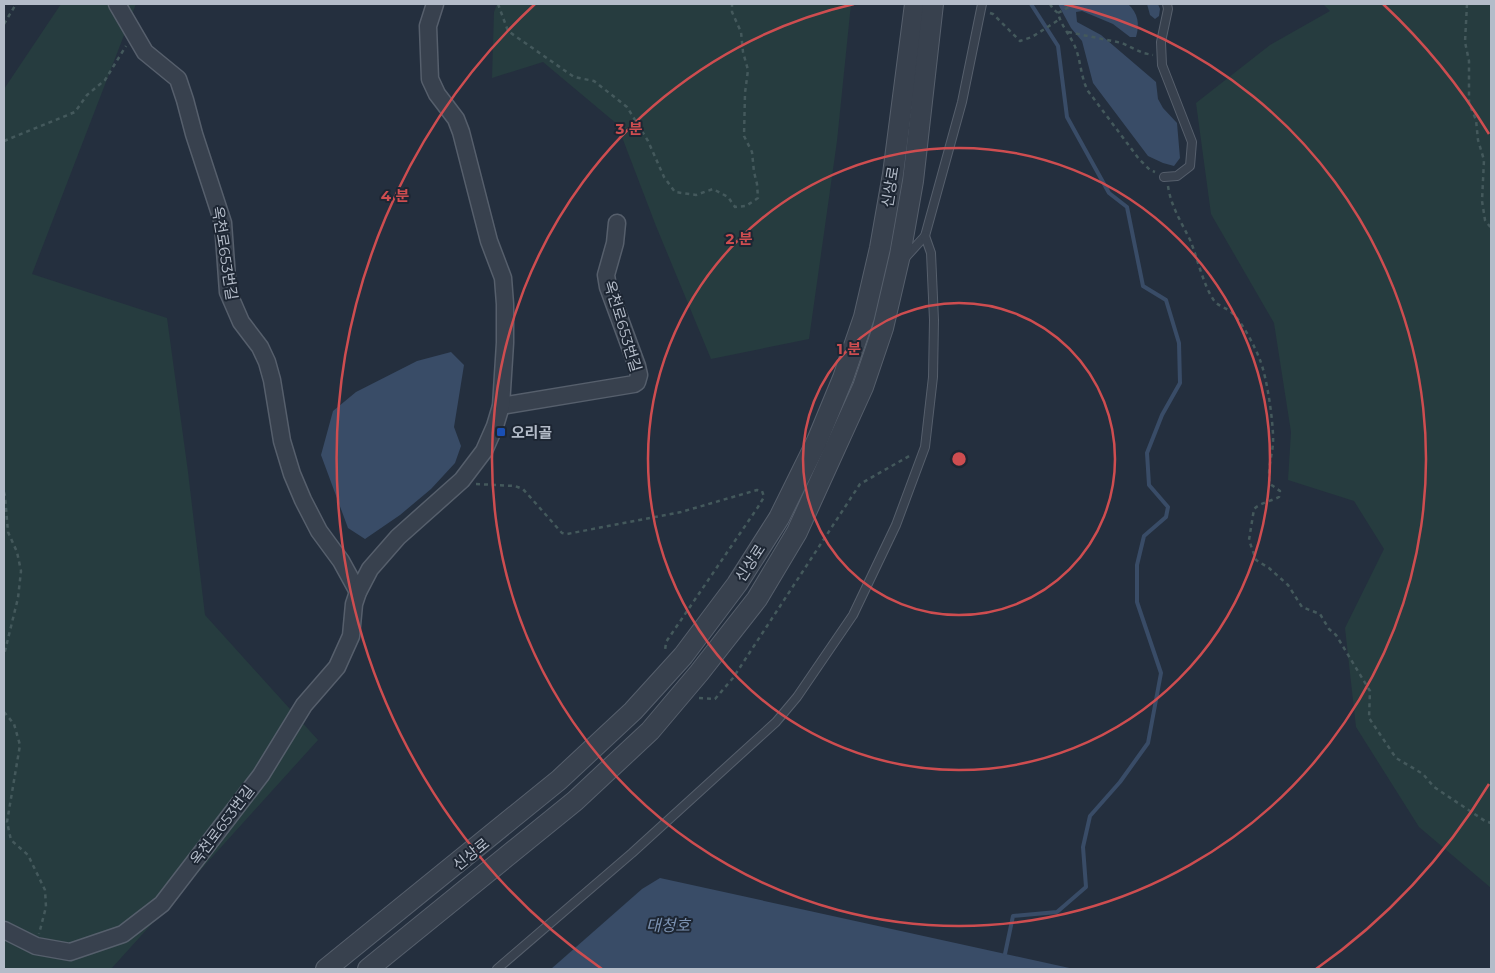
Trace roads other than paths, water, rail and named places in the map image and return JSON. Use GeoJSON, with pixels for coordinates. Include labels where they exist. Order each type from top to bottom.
{"type":"FeatureCollection","features":[{"type":"Feature","properties":{"kind":"street","name":"옥천로653번길"},"geometry":{"type":"LineString","coordinates":[[117,4],[145,52],[178,79],[224,223],[228,292],[241,322],[260,347],[267,362],[272,380],[282,441],[292,474],[303,500],[319,531],[341,561],[358,592]]}},
{"type":"Feature","properties":{"kind":"street","name":"옥천로653번길"},"geometry":{"type":"LineString","coordinates":[[4,930],[36,946],[70,952],[123,934],[162,904],[261,775],[304,705],[337,667],[351,636],[354,604],[358,592],[370,570],[398,537],[462,480],[484,451],[502,406],[505,343],[503,278],[489,241],[461,132],[456,119],[437,94],[430,79],[428,26],[435,4]]}},
{"type":"Feature","properties":{"kind":"street","name":"신상로"},"geometry":{"type":"LineString","coordinates":[[326,969],[464,859],[559,780],[633,711],[674,654],[737,584],[779,518],[817,441],[843,378],[864,317],[880,248],[893,174],[915,4]]}},
{"type":"Feature","properties":{"kind":"street","name":"신상로"},"geometry":{"type":"LineString","coordinates":[[368,969],[575,801],[650,731],[699,673],[757,599],[797,532],[862,387],[883,328],[913,181],[933,4]]}},
{"type":"Feature","properties":{"kind":"street","name":"옥천로653번길"},"geometry":{"type":"LineString","coordinates":[[502,406],[637,382],[640,375],[608,287],[606,275],[615,243],[617,223]]}},
{"type":"Feature","properties":{"kind":"lane"},"geometry":{"type":"LineString","coordinates":[[897,266],[924,236],[962,102],[982,4]]}},
{"type":"Feature","properties":{"kind":"lane"},"geometry":{"type":"LineString","coordinates":[[1164,177],[1177,176],[1190,166],[1192,142],[1162,65],[1161,42],[1168,9],[1167,4]]}},
{"type":"Feature","properties":{"kind":"lane"},"geometry":{"type":"LineString","coordinates":[[497,969],[632,853],[763,735],[796,697],[853,614],[896,525],[925,447],[933,377],[934,320],[931,252],[924,236]]}},
{"type":"Feature","properties":{"kind":"water"},"geometry":{"type":"Polygon","coordinates":[[[1058,4],[1128,4],[1134,11],[1138,23],[1136,37],[1130,37],[1113,24],[1082,11],[1076,12],[1077,22],[1101,35],[1156,82],[1158,99],[1163,108],[1177,123],[1180,158],[1174,166],[1148,156],[1093,83],[1082,41],[1071,28],[1058,4]]]}},
{"type":"Feature","properties":{"kind":"water"},"geometry":{"type":"Polygon","coordinates":[[[1147,4],[1158,4],[1160,9],[1159,16],[1155,19],[1150,15],[1147,4]]]}},
{"type":"Feature","properties":{"kind":"water"},"geometry":{"type":"Polygon","coordinates":[[[451,352],[464,365],[454,427],[461,446],[455,463],[431,489],[400,515],[365,539],[348,528],[321,455],[333,411],[356,392],[417,361],[451,352]]]}},
{"type":"Feature","properties":{"kind":"water","name":"대청호"},"geometry":{"type":"Polygon","coordinates":[[[660,878],[1074,969],[551,969],[642,889],[660,878]]]}},
{"type":"Feature","properties":{"kind":"waterway"},"geometry":{"type":"LineString","coordinates":[[1005,954],[1013,916],[1057,912],[1086,887],[1083,847],[1090,816],[1120,782],[1148,743],[1161,673],[1137,602],[1137,565],[1144,536],[1166,517],[1168,507],[1149,485],[1147,453],[1162,415],[1180,383],[1179,343],[1166,300],[1143,286],[1127,207],[1109,193],[1067,117],[1058,46],[1031,4]]}},
{"type":"Feature","properties":{"kind":"place","name":"오리골"},"geometry":{"type":"Point","coordinates":[501,432]}}]}
